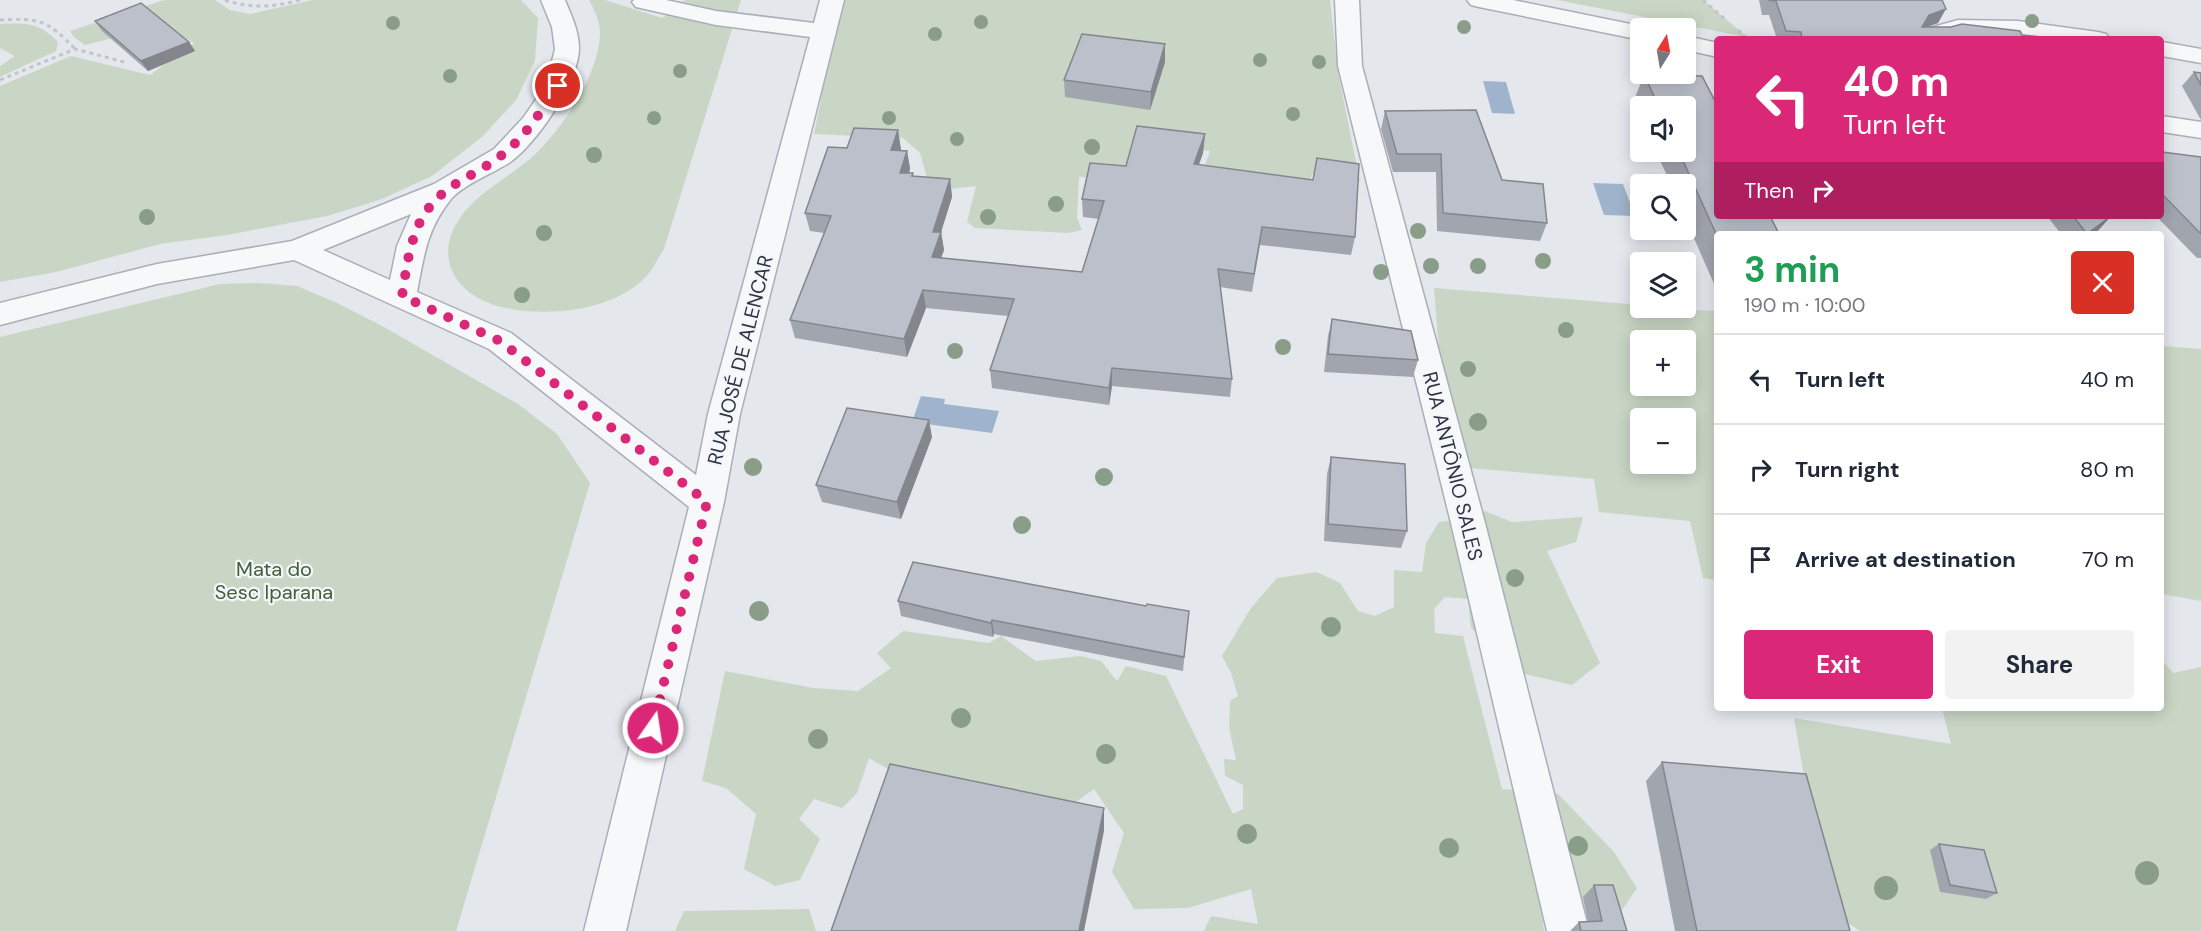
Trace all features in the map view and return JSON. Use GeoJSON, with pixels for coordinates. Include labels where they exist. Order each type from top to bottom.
{"type":"FeatureCollection","features":[{"type":"Feature","properties":{"kind":"street"},"geometry":{"type":"LineString","coordinates":[[0,314],[157,274],[297,250],[444,190],[503,155],[532,124],[558,86],[567,49],[564,27],[553,0]]}},
{"type":"Feature","properties":{"kind":"street","name":"RUA JOSÉ DE ALENCAR"},"geometry":{"type":"LineString","coordinates":[[605,931],[707,502],[724,414],[831,0]]}},
{"type":"Feature","properties":{"kind":"street","name":"RUA ANTÔNIO SALES"},"geometry":{"type":"LineString","coordinates":[[1347,0],[1350,66],[1471,534],[1568,931]]}},
{"type":"Feature","properties":{"kind":"street"},"geometry":{"type":"LineString","coordinates":[[1479,0],[1630,31]]}},
{"type":"Feature","properties":{"kind":"street"},"geometry":{"type":"LineString","coordinates":[[644,2],[716,18],[823,31]]}},
{"type":"Feature","properties":{"kind":"street"},"geometry":{"type":"LineString","coordinates":[[1929,36],[1958,27],[2018,28],[2075,36]]}},
{"type":"Feature","properties":{"kind":"street"},"geometry":{"type":"LineString","coordinates":[[1696,45],[1714,49]]}},
{"type":"Feature","properties":{"kind":"street"},"geometry":{"type":"LineString","coordinates":[[2164,49],[2201,56]]}},
{"type":"Feature","properties":{"kind":"street"},"geometry":{"type":"LineString","coordinates":[[2164,124],[2201,130]]}},
{"type":"Feature","properties":{"kind":"street"},"geometry":{"type":"LineString","coordinates":[[402,296],[411,246],[421,220],[444,190]]}},
{"type":"Feature","properties":{"kind":"street"},"geometry":{"type":"LineString","coordinates":[[297,250],[500,341],[707,502]]}},
{"type":"Feature","properties":{"kind":"path"},"geometry":{"type":"LineString","coordinates":[[225,0],[242,7],[263,7],[300,0]]}},
{"type":"Feature","properties":{"kind":"path"},"geometry":{"type":"LineString","coordinates":[[1703,0],[1729,22]]}},
{"type":"Feature","properties":{"kind":"path"},"geometry":{"type":"LineString","coordinates":[[0,20],[26,18],[52,26],[75,49],[128,63]]}},
{"type":"Feature","properties":{"kind":"path"},"geometry":{"type":"LineString","coordinates":[[1738,30],[1745,36]]}},
{"type":"Feature","properties":{"kind":"path"},"geometry":{"type":"LineString","coordinates":[[0,81],[75,49]]}},
{"type":"Feature","properties":{"kind":"green space"},"geometry":{"type":"Polygon","coordinates":[[[164,0],[215,0],[230,10],[250,14],[313,0],[521,0],[538,18],[535,61],[516,100],[483,136],[432,176],[382,199],[327,216],[227,235],[160,244],[56,272],[0,282],[0,86],[71,56],[150,75],[194,43],[164,25],[85,45],[70,31],[164,0]]]}},
{"type":"Feature","properties":{"kind":"green space"},"geometry":{"type":"Polygon","coordinates":[[[589,0],[605,0],[662,18],[685,0],[741,0],[664,249],[650,272],[637,285],[620,295],[603,303],[583,308],[563,311],[524,311],[488,303],[472,294],[452,271],[448,257],[449,242],[455,225],[467,209],[543,147],[566,118],[586,84],[598,50],[600,34],[597,16],[589,0]]]}},
{"type":"Feature","properties":{"kind":"green space"},"geometry":{"type":"Polygon","coordinates":[[[841,0],[1330,0],[1338,72],[1360,182],[1312,174],[1308,192],[1199,181],[1210,151],[1132,141],[1123,179],[1079,177],[1077,218],[1082,230],[1069,233],[975,228],[967,222],[976,186],[942,190],[927,178],[920,153],[903,138],[814,134],[841,0]]]}},
{"type":"Feature","properties":{"kind":"green space"},"geometry":{"type":"Polygon","coordinates":[[[1557,0],[1703,0],[1746,36],[1696,27],[1696,18],[1649,18],[1557,0]]]}},
{"type":"Feature","properties":{"kind":"green space"},"geometry":{"type":"Polygon","coordinates":[[[0,24],[25,24],[38,27],[58,42],[56,51],[0,77],[0,66],[15,56],[0,48],[0,24]]]}},
{"type":"Feature","properties":{"kind":"green space","name":"Mata do Sesc Iparana"},"geometry":{"type":"Polygon","coordinates":[[[259,283],[297,286],[337,303],[384,327],[518,404],[557,434],[590,483],[456,931],[0,931],[0,337],[220,284],[259,283]]]}},
{"type":"Feature","properties":{"kind":"green space"},"geometry":{"type":"Polygon","coordinates":[[[1434,288],[1630,304],[1630,318],[1696,318],[1696,310],[1714,311],[1714,580],[1703,578],[1690,521],[1599,512],[1594,479],[1448,466],[1434,288]]]}},
{"type":"Feature","properties":{"kind":"green space"},"geometry":{"type":"Polygon","coordinates":[[[2164,346],[2201,349],[2201,601],[2164,594],[2164,346]]]}},
{"type":"Feature","properties":{"kind":"green space"},"geometry":{"type":"Polygon","coordinates":[[[1485,511],[1512,522],[1583,517],[1576,542],[1547,551],[1600,663],[1572,685],[1516,672],[1471,628],[1468,599],[1445,597],[1434,609],[1435,633],[1463,636],[1502,789],[1558,794],[1614,852],[1637,888],[1622,910],[1541,907],[1544,931],[1204,931],[1211,916],[1258,924],[1251,889],[1188,908],[1134,909],[1112,872],[1124,833],[1094,789],[1055,817],[900,776],[869,758],[857,793],[842,808],[814,799],[799,819],[820,839],[800,880],[775,886],[744,869],[756,814],[726,788],[702,781],[725,671],[813,688],[858,691],[891,668],[877,653],[903,631],[989,643],[1001,636],[1036,661],[1080,656],[1101,661],[1117,681],[1126,666],[1166,676],[1233,814],[1243,809],[1243,785],[1225,776],[1224,759],[1236,760],[1229,727],[1230,701],[1238,696],[1231,673],[1222,656],[1251,608],[1277,578],[1317,572],[1340,583],[1358,611],[1375,616],[1394,607],[1394,570],[1422,572],[1426,543],[1439,522],[1457,520],[1485,511]]]}},
{"type":"Feature","properties":{"kind":"green space"},"geometry":{"type":"Polygon","coordinates":[[[2164,662],[2173,673],[2201,667],[2201,931],[1860,931],[1827,909],[1794,718],[1951,744],[1943,711],[2164,711],[2164,662]]]}},
{"type":"Feature","properties":{"kind":"green space"},"geometry":{"type":"Polygon","coordinates":[[[809,909],[816,931],[675,931],[684,911],[809,909]]]}},
{"type":"Feature","properties":{"kind":"water"},"geometry":{"type":"Polygon","coordinates":[[[1483,81],[1506,82],[1515,114],[1492,113],[1483,81]]]}},
{"type":"Feature","properties":{"kind":"water"},"geometry":{"type":"Polygon","coordinates":[[[1593,183],[1623,184],[1630,203],[1630,216],[1604,215],[1593,183]]]}},
{"type":"Feature","properties":{"kind":"water"},"geometry":{"type":"Polygon","coordinates":[[[921,396],[945,399],[944,404],[999,411],[992,433],[912,422],[921,396]]]}},
{"type":"Feature","properties":{"kind":"building"},"geometry":{"type":"Polygon","coordinates":[[[1768,0],[1942,0],[1946,9],[1929,15],[1922,27],[1951,27],[1962,24],[2020,31],[2022,35],[2032,36],[1802,36],[1801,32],[1786,31],[1776,1],[1768,0]]]}},
{"type":"Feature","properties":{"kind":"building"},"geometry":{"type":"Polygon","coordinates":[[[141,3],[189,42],[141,61],[95,21],[141,3]]]}},
{"type":"Feature","properties":{"kind":"building"},"geometry":{"type":"Polygon","coordinates":[[[1082,34],[1165,44],[1151,92],[1064,80],[1082,34]]]}},
{"type":"Feature","properties":{"kind":"building"},"geometry":{"type":"Polygon","coordinates":[[[2194,72],[2201,73],[2201,85],[2194,72]]]}},
{"type":"Feature","properties":{"kind":"building"},"geometry":{"type":"Polygon","coordinates":[[[1696,76],[1702,76],[1714,99],[1714,219],[1772,219],[1778,231],[1715,231],[1696,189],[1696,174],[1689,174],[1684,162],[1696,162],[1696,96],[1654,96],[1648,84],[1696,84],[1696,76]]]}},
{"type":"Feature","properties":{"kind":"building"},"geometry":{"type":"Polygon","coordinates":[[[1476,110],[1502,180],[1543,184],[1547,223],[1443,213],[1441,154],[1397,154],[1385,111],[1476,110]]]}},
{"type":"Feature","properties":{"kind":"building"},"geometry":{"type":"Polygon","coordinates":[[[1137,126],[1205,134],[1194,164],[1313,180],[1317,158],[1359,164],[1355,237],[1262,227],[1254,274],[1218,269],[1232,379],[1112,368],[1109,388],[990,370],[1014,299],[923,290],[904,339],[790,320],[831,216],[805,213],[828,147],[847,148],[854,128],[898,130],[891,150],[907,151],[900,173],[950,179],[933,232],[941,232],[932,257],[1082,272],[1104,201],[1082,199],[1090,163],[1126,166],[1137,126]]]}},
{"type":"Feature","properties":{"kind":"building"},"geometry":{"type":"Polygon","coordinates":[[[2164,152],[2201,157],[2201,234],[2164,196],[2164,152]]]}},
{"type":"Feature","properties":{"kind":"building"},"geometry":{"type":"Polygon","coordinates":[[[2075,219],[2107,219],[2091,231],[2085,231],[2075,219]]]}},
{"type":"Feature","properties":{"kind":"building"},"geometry":{"type":"Polygon","coordinates":[[[1332,319],[1411,331],[1418,360],[1328,354],[1332,319]]]}},
{"type":"Feature","properties":{"kind":"building"},"geometry":{"type":"Polygon","coordinates":[[[847,408],[929,420],[897,502],[816,485],[847,408]]]}},
{"type":"Feature","properties":{"kind":"building"},"geometry":{"type":"Polygon","coordinates":[[[1331,457],[1405,464],[1407,531],[1328,524],[1331,457]]]}},
{"type":"Feature","properties":{"kind":"building"},"geometry":{"type":"Polygon","coordinates":[[[913,562],[1146,606],[1147,604],[1189,611],[1184,657],[992,620],[991,623],[898,601],[913,562]]]}},
{"type":"Feature","properties":{"kind":"building"},"geometry":{"type":"Polygon","coordinates":[[[1662,762],[1806,774],[1850,931],[1697,931],[1662,762]]]}},
{"type":"Feature","properties":{"kind":"building"},"geometry":{"type":"Polygon","coordinates":[[[890,764],[1104,808],[1079,931],[831,931],[890,764]]]}},
{"type":"Feature","properties":{"kind":"building"},"geometry":{"type":"Polygon","coordinates":[[[1939,844],[1984,850],[1997,893],[1950,885],[1939,844]]]}},
{"type":"Feature","properties":{"kind":"building"},"geometry":{"type":"Polygon","coordinates":[[[1594,885],[1613,885],[1627,931],[1581,931],[1579,922],[1602,921],[1594,885]]]}},
{"type":"Feature","properties":{"kind":"route"},"geometry":{"type":"LineString","coordinates":[[558,86],[532,124],[503,155],[444,190],[421,220],[411,246],[402,296],[500,341],[707,502],[653,728]]}}]}
